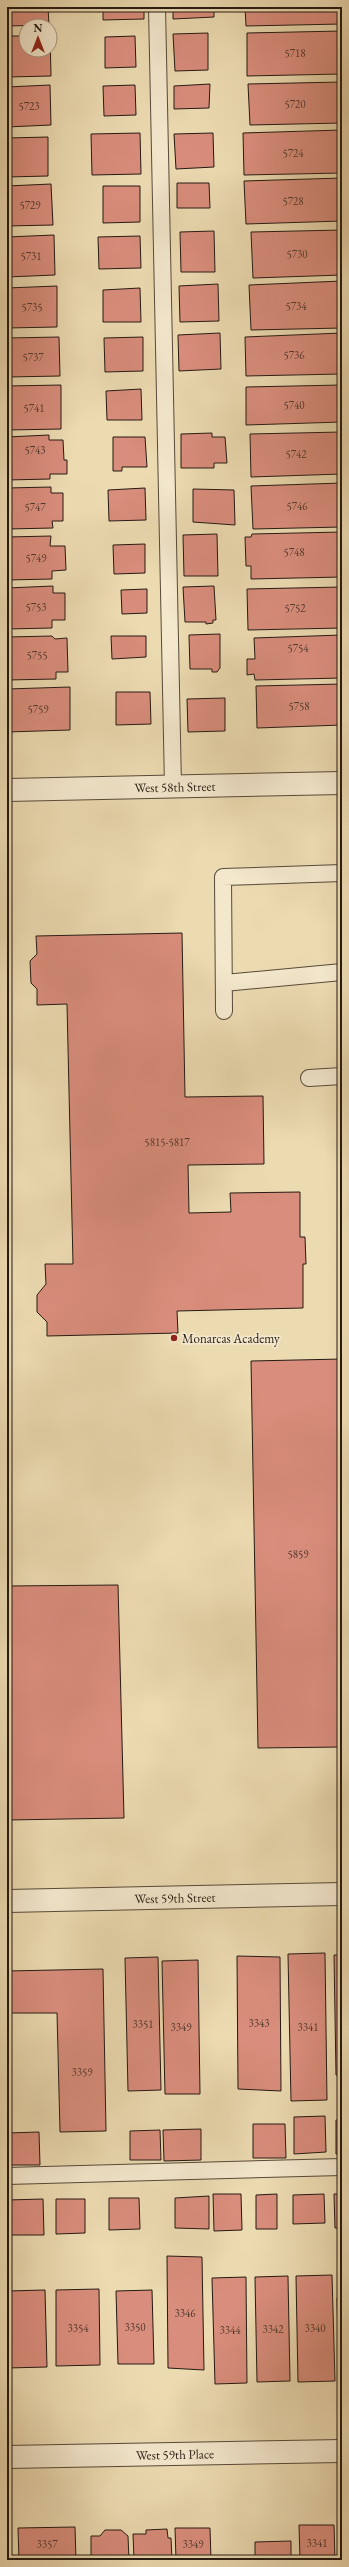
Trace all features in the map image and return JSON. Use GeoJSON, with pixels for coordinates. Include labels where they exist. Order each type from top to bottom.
{"type":"FeatureCollection","features":[{"type":"Feature","properties":{"kind":"street","name":"West 58th Street"},"geometry":{"type":"LineString","coordinates":[[7,790],[342,783]]}},
{"type":"Feature","properties":{"kind":"street","name":"West 59th Street"},"geometry":{"type":"LineString","coordinates":[[7,1901],[342,1894]]}},
{"type":"Feature","properties":{"kind":"street","name":"West 59th Place"},"geometry":{"type":"LineString","coordinates":[[7,2457],[342,2451]]}},
{"type":"Feature","properties":{"kind":"lane"},"geometry":{"type":"LineString","coordinates":[[157,7],[173,786]]}},
{"type":"Feature","properties":{"kind":"lane"},"geometry":{"type":"LineString","coordinates":[[224,1011],[223,877],[342,873]]}},
{"type":"Feature","properties":{"kind":"lane"},"geometry":{"type":"LineString","coordinates":[[224,983],[342,972]]}},
{"type":"Feature","properties":{"kind":"lane"},"geometry":{"type":"LineString","coordinates":[[309,1078],[342,1076]]}},
{"type":"Feature","properties":{"kind":"lane"},"geometry":{"type":"LineString","coordinates":[[7,2176],[342,2167]]}},
{"type":"Feature","properties":{"kind":"building"},"geometry":{"type":"Polygon","coordinates":[[[7,7],[48,7],[49,18],[18,18],[18,26],[7,26],[7,7]]]}},
{"type":"Feature","properties":{"kind":"building"},"geometry":{"type":"Polygon","coordinates":[[[103,7],[144,7],[144,19],[103,20],[103,7]]]}},
{"type":"Feature","properties":{"kind":"building"},"geometry":{"type":"Polygon","coordinates":[[[173,7],[214,7],[214,17],[173,19],[173,7]]]}},
{"type":"Feature","properties":{"kind":"building"},"geometry":{"type":"Polygon","coordinates":[[[245,7],[342,7],[342,24],[246,26],[245,7]]]}},
{"type":"Feature","properties":{"kind":"building"},"geometry":{"type":"Polygon","coordinates":[[[342,31],[342,74],[247,76],[247,33],[342,31]]]}},
{"type":"Feature","properties":{"kind":"building"},"geometry":{"type":"Polygon","coordinates":[[[208,33],[208,70],[175,71],[173,34],[208,33]]]}},
{"type":"Feature","properties":{"kind":"building"},"geometry":{"type":"Polygon","coordinates":[[[7,36],[18,36],[18,58],[51,58],[51,76],[7,77],[7,36]]]}},
{"type":"Feature","properties":{"kind":"building"},"geometry":{"type":"Polygon","coordinates":[[[135,36],[136,67],[105,68],[105,37],[135,36]]]}},
{"type":"Feature","properties":{"kind":"building"},"geometry":{"type":"Polygon","coordinates":[[[342,82],[342,123],[250,125],[248,84],[342,82]]]}},
{"type":"Feature","properties":{"kind":"building"},"geometry":{"type":"Polygon","coordinates":[[[210,84],[209,108],[174,109],[174,86],[210,84]]]}},
{"type":"Feature","properties":{"kind":"building"},"geometry":{"type":"Polygon","coordinates":[[[50,85],[51,125],[7,127],[7,87],[50,85]]]}},
{"type":"Feature","properties":{"kind":"building"},"geometry":{"type":"Polygon","coordinates":[[[135,85],[136,115],[104,116],[103,86],[135,85]]]}},
{"type":"Feature","properties":{"kind":"building"},"geometry":{"type":"Polygon","coordinates":[[[342,130],[342,173],[244,175],[243,133],[342,130]]]}},
{"type":"Feature","properties":{"kind":"building"},"geometry":{"type":"Polygon","coordinates":[[[140,133],[141,174],[92,175],[91,134],[140,133]]]}},
{"type":"Feature","properties":{"kind":"building"},"geometry":{"type":"Polygon","coordinates":[[[213,133],[214,167],[176,169],[174,134],[213,133]]]}},
{"type":"Feature","properties":{"kind":"building"},"geometry":{"type":"Polygon","coordinates":[[[48,137],[48,176],[7,177],[7,138],[48,137]]]}},
{"type":"Feature","properties":{"kind":"building"},"geometry":{"type":"Polygon","coordinates":[[[342,178],[342,221],[246,224],[244,181],[342,178]]]}},
{"type":"Feature","properties":{"kind":"building"},"geometry":{"type":"Polygon","coordinates":[[[177,183],[209,183],[210,208],[177,208],[177,183]]]}},
{"type":"Feature","properties":{"kind":"building"},"geometry":{"type":"Polygon","coordinates":[[[51,184],[53,225],[7,226],[7,186],[51,184]]]}},
{"type":"Feature","properties":{"kind":"building"},"geometry":{"type":"Polygon","coordinates":[[[103,186],[140,186],[140,222],[103,223],[103,186]]]}},
{"type":"Feature","properties":{"kind":"building"},"geometry":{"type":"Polygon","coordinates":[[[342,230],[342,275],[253,278],[251,232],[342,230]]]}},
{"type":"Feature","properties":{"kind":"building"},"geometry":{"type":"Polygon","coordinates":[[[214,231],[215,272],[181,272],[180,232],[214,231]]]}},
{"type":"Feature","properties":{"kind":"building"},"geometry":{"type":"Polygon","coordinates":[[[54,235],[55,275],[7,277],[7,237],[54,235]]]}},
{"type":"Feature","properties":{"kind":"building"},"geometry":{"type":"Polygon","coordinates":[[[140,236],[141,268],[99,269],[98,237],[140,236]]]}},
{"type":"Feature","properties":{"kind":"building"},"geometry":{"type":"Polygon","coordinates":[[[342,281],[342,328],[251,330],[249,285],[342,281]]]}},
{"type":"Feature","properties":{"kind":"building"},"geometry":{"type":"Polygon","coordinates":[[[218,284],[219,321],[180,322],[179,286],[218,284]]]}},
{"type":"Feature","properties":{"kind":"building"},"geometry":{"type":"Polygon","coordinates":[[[57,286],[57,327],[7,328],[7,288],[57,286]]]}},
{"type":"Feature","properties":{"kind":"building"},"geometry":{"type":"Polygon","coordinates":[[[140,288],[141,322],[103,322],[103,290],[140,288]]]}},
{"type":"Feature","properties":{"kind":"building"},"geometry":{"type":"Polygon","coordinates":[[[220,333],[221,369],[179,371],[178,335],[220,333]]]}},
{"type":"Feature","properties":{"kind":"building"},"geometry":{"type":"Polygon","coordinates":[[[342,333],[342,374],[246,376],[245,337],[342,333]]]}},
{"type":"Feature","properties":{"kind":"building"},"geometry":{"type":"Polygon","coordinates":[[[59,337],[60,376],[7,377],[7,338],[59,337]]]}},
{"type":"Feature","properties":{"kind":"building"},"geometry":{"type":"Polygon","coordinates":[[[143,337],[143,371],[105,372],[104,338],[143,337]]]}},
{"type":"Feature","properties":{"kind":"building"},"geometry":{"type":"Polygon","coordinates":[[[61,385],[61,429],[7,430],[7,386],[61,385]]]}},
{"type":"Feature","properties":{"kind":"building"},"geometry":{"type":"Polygon","coordinates":[[[342,385],[342,422],[246,425],[246,387],[342,385]]]}},
{"type":"Feature","properties":{"kind":"building"},"geometry":{"type":"Polygon","coordinates":[[[141,389],[142,420],[107,420],[106,391],[141,389]]]}},
{"type":"Feature","properties":{"kind":"building"},"geometry":{"type":"Polygon","coordinates":[[[342,432],[342,474],[251,477],[250,434],[342,432]]]}},
{"type":"Feature","properties":{"kind":"building"},"geometry":{"type":"Polygon","coordinates":[[[212,433],[212,437],[225,437],[227,463],[214,463],[214,468],[181,468],[181,434],[212,433]]]}},
{"type":"Feature","properties":{"kind":"building"},"geometry":{"type":"Polygon","coordinates":[[[49,435],[49,440],[63,440],[64,460],[67,460],[67,474],[50,474],[50,479],[7,480],[7,437],[49,435]]]}},
{"type":"Feature","properties":{"kind":"building"},"geometry":{"type":"Polygon","coordinates":[[[113,437],[145,437],[147,467],[122,467],[122,471],[113,471],[113,437]]]}},
{"type":"Feature","properties":{"kind":"building"},"geometry":{"type":"Polygon","coordinates":[[[342,483],[342,527],[253,529],[251,486],[342,483]]]}},
{"type":"Feature","properties":{"kind":"building"},"geometry":{"type":"Polygon","coordinates":[[[51,487],[51,493],[63,493],[63,521],[52,521],[53,528],[7,529],[7,488],[51,487]]]}},
{"type":"Feature","properties":{"kind":"building"},"geometry":{"type":"Polygon","coordinates":[[[145,488],[146,520],[109,521],[108,490],[145,488]]]}},
{"type":"Feature","properties":{"kind":"building"},"geometry":{"type":"Polygon","coordinates":[[[193,489],[234,490],[235,525],[193,522],[193,489]]]}},
{"type":"Feature","properties":{"kind":"building"},"geometry":{"type":"Polygon","coordinates":[[[342,532],[342,577],[251,579],[251,566],[246,566],[245,537],[251,537],[252,534],[342,532]]]}},
{"type":"Feature","properties":{"kind":"building"},"geometry":{"type":"Polygon","coordinates":[[[217,534],[218,576],[184,576],[183,535],[217,534]]]}},
{"type":"Feature","properties":{"kind":"building"},"geometry":{"type":"Polygon","coordinates":[[[51,536],[50,546],[65,546],[66,570],[52,571],[52,579],[7,580],[7,537],[51,536]]]}},
{"type":"Feature","properties":{"kind":"building"},"geometry":{"type":"Polygon","coordinates":[[[145,544],[145,573],[114,574],[113,545],[145,544]]]}},
{"type":"Feature","properties":{"kind":"building"},"geometry":{"type":"Polygon","coordinates":[[[53,586],[53,593],[65,593],[65,620],[52,620],[52,628],[7,629],[7,588],[53,586]]]}},
{"type":"Feature","properties":{"kind":"building"},"geometry":{"type":"Polygon","coordinates":[[[214,586],[216,620],[213,620],[213,623],[206,624],[206,622],[185,622],[183,587],[214,586]]]}},
{"type":"Feature","properties":{"kind":"building"},"geometry":{"type":"Polygon","coordinates":[[[342,587],[342,628],[248,630],[247,589],[342,587]]]}},
{"type":"Feature","properties":{"kind":"building"},"geometry":{"type":"Polygon","coordinates":[[[147,589],[147,613],[122,614],[121,590],[147,589]]]}},
{"type":"Feature","properties":{"kind":"building"},"geometry":{"type":"Polygon","coordinates":[[[220,634],[220,668],[217,672],[212,672],[212,669],[190,669],[189,635],[220,634]]]}},
{"type":"Feature","properties":{"kind":"building"},"geometry":{"type":"Polygon","coordinates":[[[342,635],[342,678],[255,680],[254,674],[247,675],[247,659],[255,659],[254,638],[342,635]]]}},
{"type":"Feature","properties":{"kind":"building"},"geometry":{"type":"Polygon","coordinates":[[[52,636],[55,639],[67,638],[68,672],[56,672],[56,679],[7,680],[7,637],[52,636]]]}},
{"type":"Feature","properties":{"kind":"building"},"geometry":{"type":"Polygon","coordinates":[[[111,636],[146,636],[146,657],[112,659],[111,636]]]}},
{"type":"Feature","properties":{"kind":"building"},"geometry":{"type":"Polygon","coordinates":[[[342,684],[342,725],[257,728],[256,686],[342,684]]]}},
{"type":"Feature","properties":{"kind":"building"},"geometry":{"type":"Polygon","coordinates":[[[70,687],[70,730],[7,732],[7,689],[70,687]]]}},
{"type":"Feature","properties":{"kind":"building"},"geometry":{"type":"Polygon","coordinates":[[[116,692],[150,692],[151,724],[116,725],[116,692]]]}},
{"type":"Feature","properties":{"kind":"building"},"geometry":{"type":"Polygon","coordinates":[[[225,698],[225,731],[188,732],[187,699],[225,698]]]}},
{"type":"Feature","properties":{"kind":"building"},"geometry":{"type":"Polygon","coordinates":[[[182,933],[185,1097],[263,1096],[264,1164],[188,1165],[189,1213],[231,1212],[230,1193],[300,1192],[300,1237],[305,1237],[306,1264],[303,1264],[303,1308],[177,1311],[178,1333],[47,1336],[47,1322],[37,1312],[37,1295],[46,1284],[45,1264],[73,1264],[67,1004],[37,1005],[37,989],[31,983],[30,961],[37,954],[36,936],[182,933]]]}},
{"type":"Feature","properties":{"kind":"building"},"geometry":{"type":"Polygon","coordinates":[[[342,1359],[342,1747],[258,1748],[251,1361],[342,1359]]]}},
{"type":"Feature","properties":{"kind":"building"},"geometry":{"type":"Polygon","coordinates":[[[118,1585],[124,1818],[7,1820],[7,1586],[118,1585]]]}},
{"type":"Feature","properties":{"kind":"building"},"geometry":{"type":"Polygon","coordinates":[[[325,1953],[327,2100],[291,2101],[288,1954],[325,1953]]]}},
{"type":"Feature","properties":{"kind":"building"},"geometry":{"type":"Polygon","coordinates":[[[334,1955],[342,1955],[342,2075],[336,2075],[334,1955]]]}},
{"type":"Feature","properties":{"kind":"building"},"geometry":{"type":"Polygon","coordinates":[[[237,1956],[280,1957],[281,2091],[238,2089],[237,1956]]]}},
{"type":"Feature","properties":{"kind":"building"},"geometry":{"type":"Polygon","coordinates":[[[158,1957],[161,2090],[128,2091],[125,1958],[158,1957]]]}},
{"type":"Feature","properties":{"kind":"building"},"geometry":{"type":"Polygon","coordinates":[[[198,1960],[200,2094],[165,2094],[162,1961],[198,1960]]]}},
{"type":"Feature","properties":{"kind":"building"},"geometry":{"type":"Polygon","coordinates":[[[103,1969],[106,2131],[60,2132],[57,2013],[7,2013],[7,1971],[103,1969]]]}},
{"type":"Feature","properties":{"kind":"building"},"geometry":{"type":"Polygon","coordinates":[[[325,2116],[326,2152],[294,2154],[294,2117],[325,2116]]]}},
{"type":"Feature","properties":{"kind":"building"},"geometry":{"type":"Polygon","coordinates":[[[336,2120],[342,2120],[342,2153],[336,2154],[336,2120]]]}},
{"type":"Feature","properties":{"kind":"building"},"geometry":{"type":"Polygon","coordinates":[[[253,2124],[285,2124],[286,2158],[253,2158],[253,2124]]]}},
{"type":"Feature","properties":{"kind":"building"},"geometry":{"type":"Polygon","coordinates":[[[201,2129],[201,2160],[164,2161],[163,2130],[201,2129]]]}},
{"type":"Feature","properties":{"kind":"building"},"geometry":{"type":"Polygon","coordinates":[[[160,2130],[161,2160],[130,2160],[130,2131],[160,2130]]]}},
{"type":"Feature","properties":{"kind":"building"},"geometry":{"type":"Polygon","coordinates":[[[39,2132],[40,2165],[7,2165],[7,2133],[39,2132]]]}},
{"type":"Feature","properties":{"kind":"building"},"geometry":{"type":"Polygon","coordinates":[[[213,2194],[241,2194],[242,2230],[214,2231],[213,2194]]]}},
{"type":"Feature","properties":{"kind":"building"},"geometry":{"type":"Polygon","coordinates":[[[277,2194],[277,2229],[256,2229],[256,2195],[277,2194]]]}},
{"type":"Feature","properties":{"kind":"building"},"geometry":{"type":"Polygon","coordinates":[[[324,2194],[325,2223],[293,2224],[293,2195],[324,2194]]]}},
{"type":"Feature","properties":{"kind":"building"},"geometry":{"type":"Polygon","coordinates":[[[334,2194],[342,2194],[342,2228],[335,2228],[334,2194]]]}},
{"type":"Feature","properties":{"kind":"building"},"geometry":{"type":"Polygon","coordinates":[[[209,2196],[209,2229],[175,2228],[175,2198],[209,2196]]]}},
{"type":"Feature","properties":{"kind":"building"},"geometry":{"type":"Polygon","coordinates":[[[109,2198],[139,2198],[140,2229],[109,2230],[109,2198]]]}},
{"type":"Feature","properties":{"kind":"building"},"geometry":{"type":"Polygon","coordinates":[[[43,2199],[44,2235],[7,2235],[7,2200],[43,2199]]]}},
{"type":"Feature","properties":{"kind":"building"},"geometry":{"type":"Polygon","coordinates":[[[56,2199],[85,2199],[85,2233],[56,2234],[56,2199]]]}},
{"type":"Feature","properties":{"kind":"building"},"geometry":{"type":"Polygon","coordinates":[[[167,2256],[202,2257],[204,2370],[168,2368],[167,2256]]]}},
{"type":"Feature","properties":{"kind":"building"},"geometry":{"type":"Polygon","coordinates":[[[332,2275],[335,2381],[298,2382],[296,2276],[332,2275]]]}},
{"type":"Feature","properties":{"kind":"building"},"geometry":{"type":"Polygon","coordinates":[[[288,2276],[290,2381],[257,2382],[255,2277],[288,2276]]]}},
{"type":"Feature","properties":{"kind":"building"},"geometry":{"type":"Polygon","coordinates":[[[246,2277],[247,2383],[215,2384],[212,2278],[246,2277]]]}},
{"type":"Feature","properties":{"kind":"building"},"geometry":{"type":"Polygon","coordinates":[[[99,2289],[100,2365],[56,2366],[56,2290],[99,2289]]]}},
{"type":"Feature","properties":{"kind":"building"},"geometry":{"type":"Polygon","coordinates":[[[45,2290],[47,2367],[7,2368],[7,2291],[45,2290]]]}},
{"type":"Feature","properties":{"kind":"building"},"geometry":{"type":"Polygon","coordinates":[[[152,2290],[154,2364],[118,2364],[116,2291],[152,2290]]]}},
{"type":"Feature","properties":{"kind":"building"},"geometry":{"type":"Polygon","coordinates":[[[337,2298],[342,2298],[342,2379],[339,2379],[337,2298]]]}},
{"type":"Feature","properties":{"kind":"building"},"geometry":{"type":"Polygon","coordinates":[[[340,2523],[342,2523],[342,2560],[341,2560],[340,2523]]]}},
{"type":"Feature","properties":{"kind":"building"},"geometry":{"type":"Polygon","coordinates":[[[299,2525],[334,2525],[335,2560],[300,2560],[299,2525]]]}},
{"type":"Feature","properties":{"kind":"building"},"geometry":{"type":"Polygon","coordinates":[[[75,2527],[76,2560],[19,2560],[18,2528],[75,2527]]]}},
{"type":"Feature","properties":{"kind":"building"},"geometry":{"type":"Polygon","coordinates":[[[175,2528],[210,2528],[211,2560],[176,2560],[175,2528]]]}},
{"type":"Feature","properties":{"kind":"building"},"geometry":{"type":"Polygon","coordinates":[[[167,2529],[168,2538],[171,2538],[172,2560],[134,2560],[133,2534],[146,2534],[146,2530],[167,2529]]]}},
{"type":"Feature","properties":{"kind":"building"},"geometry":{"type":"Polygon","coordinates":[[[105,2530],[121,2530],[128,2536],[129,2560],[91,2560],[91,2536],[100,2536],[105,2530]]]}},
{"type":"Feature","properties":{"kind":"building"},"geometry":{"type":"Polygon","coordinates":[[[291,2541],[291,2560],[255,2560],[255,2542],[291,2541]]]}},
{"type":"Feature","properties":{"kind":"place","name":"Monarcas Academy"},"geometry":{"type":"Point","coordinates":[174,1338]}}]}
